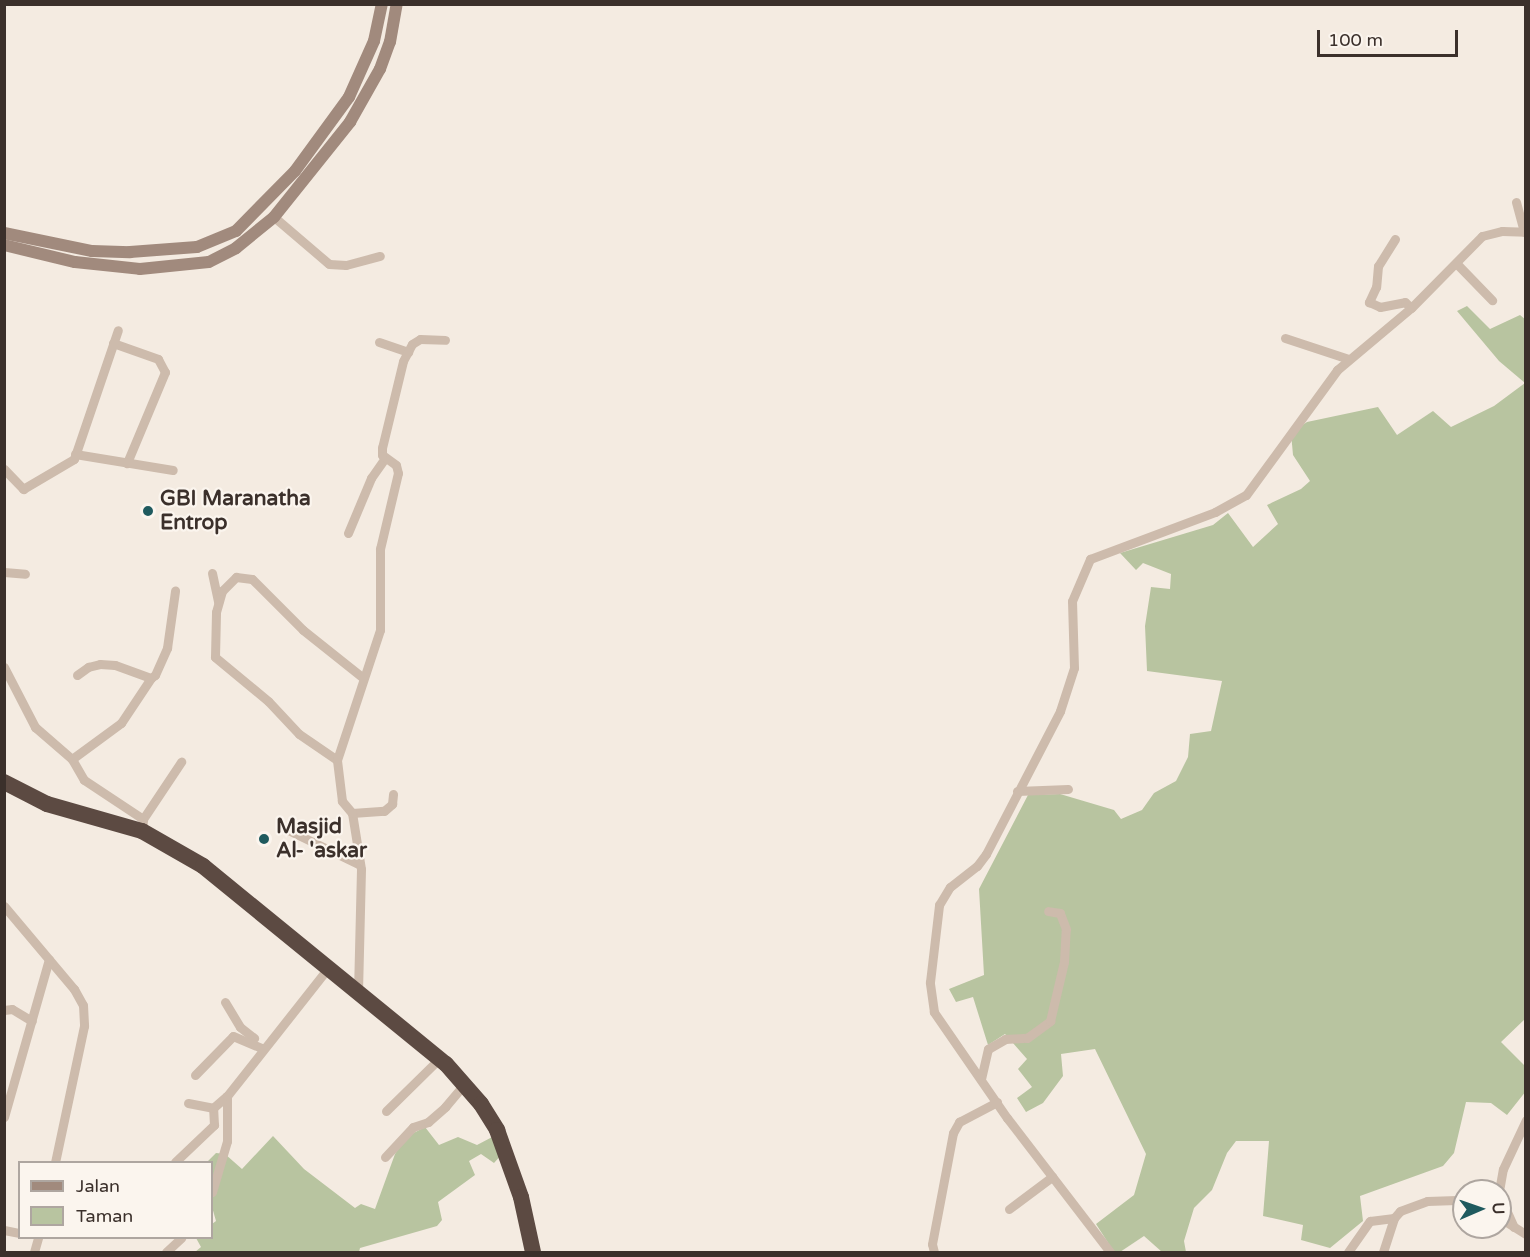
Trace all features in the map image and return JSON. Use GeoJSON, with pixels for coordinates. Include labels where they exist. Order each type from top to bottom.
{"type":"FeatureCollection","features":[{"type":"Feature","properties":{"kind":"highway"},"geometry":{"type":"LineString","coordinates":[[4,782],[47,804],[142,825],[203,866],[439,1059],[464,1084],[497,1130],[510,1160],[532,1252]]}},
{"type":"Feature","properties":{"kind":"street"},"geometry":{"type":"LineString","coordinates":[[4,232],[92,251],[130,252],[197,247],[236,231],[295,171],[349,97],[374,41],[381,4]]}},
{"type":"Feature","properties":{"kind":"street"},"geometry":{"type":"LineString","coordinates":[[4,245],[106,267],[184,267],[209,262],[236,248],[274,217],[323,160],[367,92],[390,42],[397,4]]}},
{"type":"Feature","properties":{"kind":"street"},"geometry":{"type":"LineString","coordinates":[[1110,1252],[1052,1177],[943,1027],[930,1002],[935,923],[944,893],[977,866],[1070,684],[1074,668],[1072,601],[1090,559],[1215,512],[1246,495],[1337,370],[1411,308],[1482,236],[1502,231],[1525,232],[1515,202]]}},
{"type":"Feature","properties":{"kind":"street"},"geometry":{"type":"LineString","coordinates":[[274,217],[329,264],[346,266],[380,256]]}},
{"type":"Feature","properties":{"kind":"street"},"geometry":{"type":"LineString","coordinates":[[1395,239],[1378,266],[1376,287],[1369,302],[1373,307],[1405,302],[1411,308]]}},
{"type":"Feature","properties":{"kind":"street"},"geometry":{"type":"LineString","coordinates":[[1456,263],[1492,300]]}},
{"type":"Feature","properties":{"kind":"street"},"geometry":{"type":"LineString","coordinates":[[4,469],[23,489],[72,462],[118,330]]}},
{"type":"Feature","properties":{"kind":"street"},"geometry":{"type":"LineString","coordinates":[[358,992],[360,865],[352,813],[342,801],[337,760],[362,677],[380,630],[380,549],[398,473],[396,465],[385,458],[382,448],[387,424],[408,352],[420,339],[445,340]]}},
{"type":"Feature","properties":{"kind":"street"},"geometry":{"type":"LineString","coordinates":[[1286,339],[1349,359]]}},
{"type":"Feature","properties":{"kind":"street"},"geometry":{"type":"LineString","coordinates":[[379,342],[408,352]]}},
{"type":"Feature","properties":{"kind":"street"},"geometry":{"type":"LineString","coordinates":[[113,343],[158,359],[165,372],[128,463]]}},
{"type":"Feature","properties":{"kind":"street"},"geometry":{"type":"LineString","coordinates":[[75,454],[173,470]]}},
{"type":"Feature","properties":{"kind":"street"},"geometry":{"type":"LineString","coordinates":[[348,533],[371,478],[385,458]]}},
{"type":"Feature","properties":{"kind":"street"},"geometry":{"type":"LineString","coordinates":[[4,572],[25,574]]}},
{"type":"Feature","properties":{"kind":"street"},"geometry":{"type":"LineString","coordinates":[[212,573],[218,602],[215,657],[268,701],[299,734],[337,760]]}},
{"type":"Feature","properties":{"kind":"street"},"geometry":{"type":"LineString","coordinates":[[218,602],[222,591],[236,577],[252,579],[303,630],[362,677]]}},
{"type":"Feature","properties":{"kind":"street"},"geometry":{"type":"LineString","coordinates":[[72,759],[121,723],[161,665],[167,648],[176,591]]}},
{"type":"Feature","properties":{"kind":"street"},"geometry":{"type":"LineString","coordinates":[[77,675],[88,667],[115,665],[151,678]]}},
{"type":"Feature","properties":{"kind":"street"},"geometry":{"type":"LineString","coordinates":[[4,667],[35,727],[72,759],[84,780],[142,825],[181,762]]}},
{"type":"Feature","properties":{"kind":"street"},"geometry":{"type":"LineString","coordinates":[[1017,791],[1068,789]]}},
{"type":"Feature","properties":{"kind":"street"},"geometry":{"type":"LineString","coordinates":[[352,813],[384,811],[392,804],[393,794]]}},
{"type":"Feature","properties":{"kind":"street"},"geometry":{"type":"LineString","coordinates":[[286,829],[360,865]]}},
{"type":"Feature","properties":{"kind":"street"},"geometry":{"type":"LineString","coordinates":[[4,906],[74,989],[84,1015],[76,1070],[55,1161]]}},
{"type":"Feature","properties":{"kind":"street"},"geometry":{"type":"LineString","coordinates":[[981,1079],[988,1049],[1005,1039],[1027,1038],[1050,1021],[1064,962],[1066,928],[1060,913],[1048,911]]}},
{"type":"Feature","properties":{"kind":"street"},"geometry":{"type":"LineString","coordinates":[[4,1117],[9,1088],[32,1021],[49,958]]}},
{"type":"Feature","properties":{"kind":"street"},"geometry":{"type":"LineString","coordinates":[[213,1108],[227,1096],[263,1046],[328,968]]}},
{"type":"Feature","properties":{"kind":"street"},"geometry":{"type":"LineString","coordinates":[[225,1002],[240,1028],[263,1046]]}},
{"type":"Feature","properties":{"kind":"street"},"geometry":{"type":"LineString","coordinates":[[4,1010],[12,1009],[32,1021]]}},
{"type":"Feature","properties":{"kind":"street"},"geometry":{"type":"LineString","coordinates":[[195,1075],[233,1036],[263,1046]]}},
{"type":"Feature","properties":{"kind":"street"},"geometry":{"type":"LineString","coordinates":[[386,1111],[439,1059]]}},
{"type":"Feature","properties":{"kind":"street"},"geometry":{"type":"LineString","coordinates":[[385,1157],[413,1127],[428,1122],[445,1107],[464,1084]]}},
{"type":"Feature","properties":{"kind":"street"},"geometry":{"type":"LineString","coordinates":[[213,1189],[227,1141],[227,1096]]}},
{"type":"Feature","properties":{"kind":"street"},"geometry":{"type":"LineString","coordinates":[[934,1252],[953,1133],[958,1122],[997,1102]]}},
{"type":"Feature","properties":{"kind":"street"},"geometry":{"type":"LineString","coordinates":[[189,1103],[213,1108]]}},
{"type":"Feature","properties":{"kind":"street"},"geometry":{"type":"LineString","coordinates":[[176,1161],[214,1125],[213,1108]]}},
{"type":"Feature","properties":{"kind":"street"},"geometry":{"type":"LineString","coordinates":[[1501,1179],[1503,1169],[1526,1120]]}},
{"type":"Feature","properties":{"kind":"street"},"geometry":{"type":"LineString","coordinates":[[1009,1209],[1052,1177]]}},
{"type":"Feature","properties":{"kind":"street"},"geometry":{"type":"LineString","coordinates":[[1348,1252],[1371,1221],[1394,1218],[1410,1206],[1427,1201],[1452,1200]]}},
{"type":"Feature","properties":{"kind":"street"},"geometry":{"type":"LineString","coordinates":[[1383,1252],[1394,1218]]}},
{"type":"Feature","properties":{"kind":"street"},"geometry":{"type":"LineString","coordinates":[[1512,1223],[1514,1227],[1526,1234]]}},
{"type":"Feature","properties":{"kind":"street"},"geometry":{"type":"LineString","coordinates":[[166,1252],[180,1239]]}},
{"type":"Feature","properties":{"kind":"green space"},"geometry":{"type":"Polygon","coordinates":[[[1467,306],[1490,329],[1520,315],[1526,320],[1526,1018],[1501,1042],[1525,1066],[1526,1091],[1507,1115],[1491,1103],[1466,1102],[1454,1153],[1443,1166],[1360,1196],[1363,1221],[1330,1248],[1301,1240],[1303,1225],[1263,1216],[1269,1141],[1236,1141],[1227,1153],[1212,1190],[1194,1208],[1184,1241],[1186,1252],[1162,1252],[1144,1236],[1120,1252],[1114,1252],[1096,1224],[1134,1195],[1146,1154],[1095,1049],[1061,1054],[1063,1076],[1043,1103],[1026,1112],[1017,1098],[1032,1087],[1018,1069],[1027,1059],[1005,1034],[988,1045],[973,997],[956,1002],[949,989],[984,975],[979,889],[1028,795],[1060,794],[1114,810],[1121,819],[1142,810],[1154,793],[1176,781],[1188,757],[1190,734],[1211,731],[1222,681],[1147,671],[1145,626],[1151,587],[1170,589],[1171,574],[1143,563],[1136,570],[1120,553],[1213,525],[1228,513],[1253,547],[1278,524],[1267,505],[1301,489],[1310,481],[1293,455],[1291,433],[1307,422],[1378,407],[1397,435],[1433,411],[1451,427],[1494,406],[1525,383],[1499,361],[1457,311],[1467,306]]]}},
{"type":"Feature","properties":{"kind":"green space"},"geometry":{"type":"Polygon","coordinates":[[[425,1127],[439,1145],[458,1137],[477,1145],[496,1135],[503,1153],[494,1163],[481,1154],[469,1161],[475,1175],[438,1202],[442,1220],[437,1226],[360,1248],[359,1252],[195,1252],[201,1247],[197,1239],[213,1239],[213,1223],[216,1221],[213,1210],[213,1161],[208,1161],[216,1153],[225,1154],[242,1169],[273,1136],[304,1169],[355,1208],[361,1204],[375,1209],[395,1154],[406,1137],[425,1127]]]}},
{"type":"Feature","properties":{"kind":"place","name":"GBI Maranatha Entrop"},"geometry":{"type":"Point","coordinates":[148,511]}},
{"type":"Feature","properties":{"kind":"place","name":"Masjid Al- 'askar"},"geometry":{"type":"Point","coordinates":[264,839]}}]}
